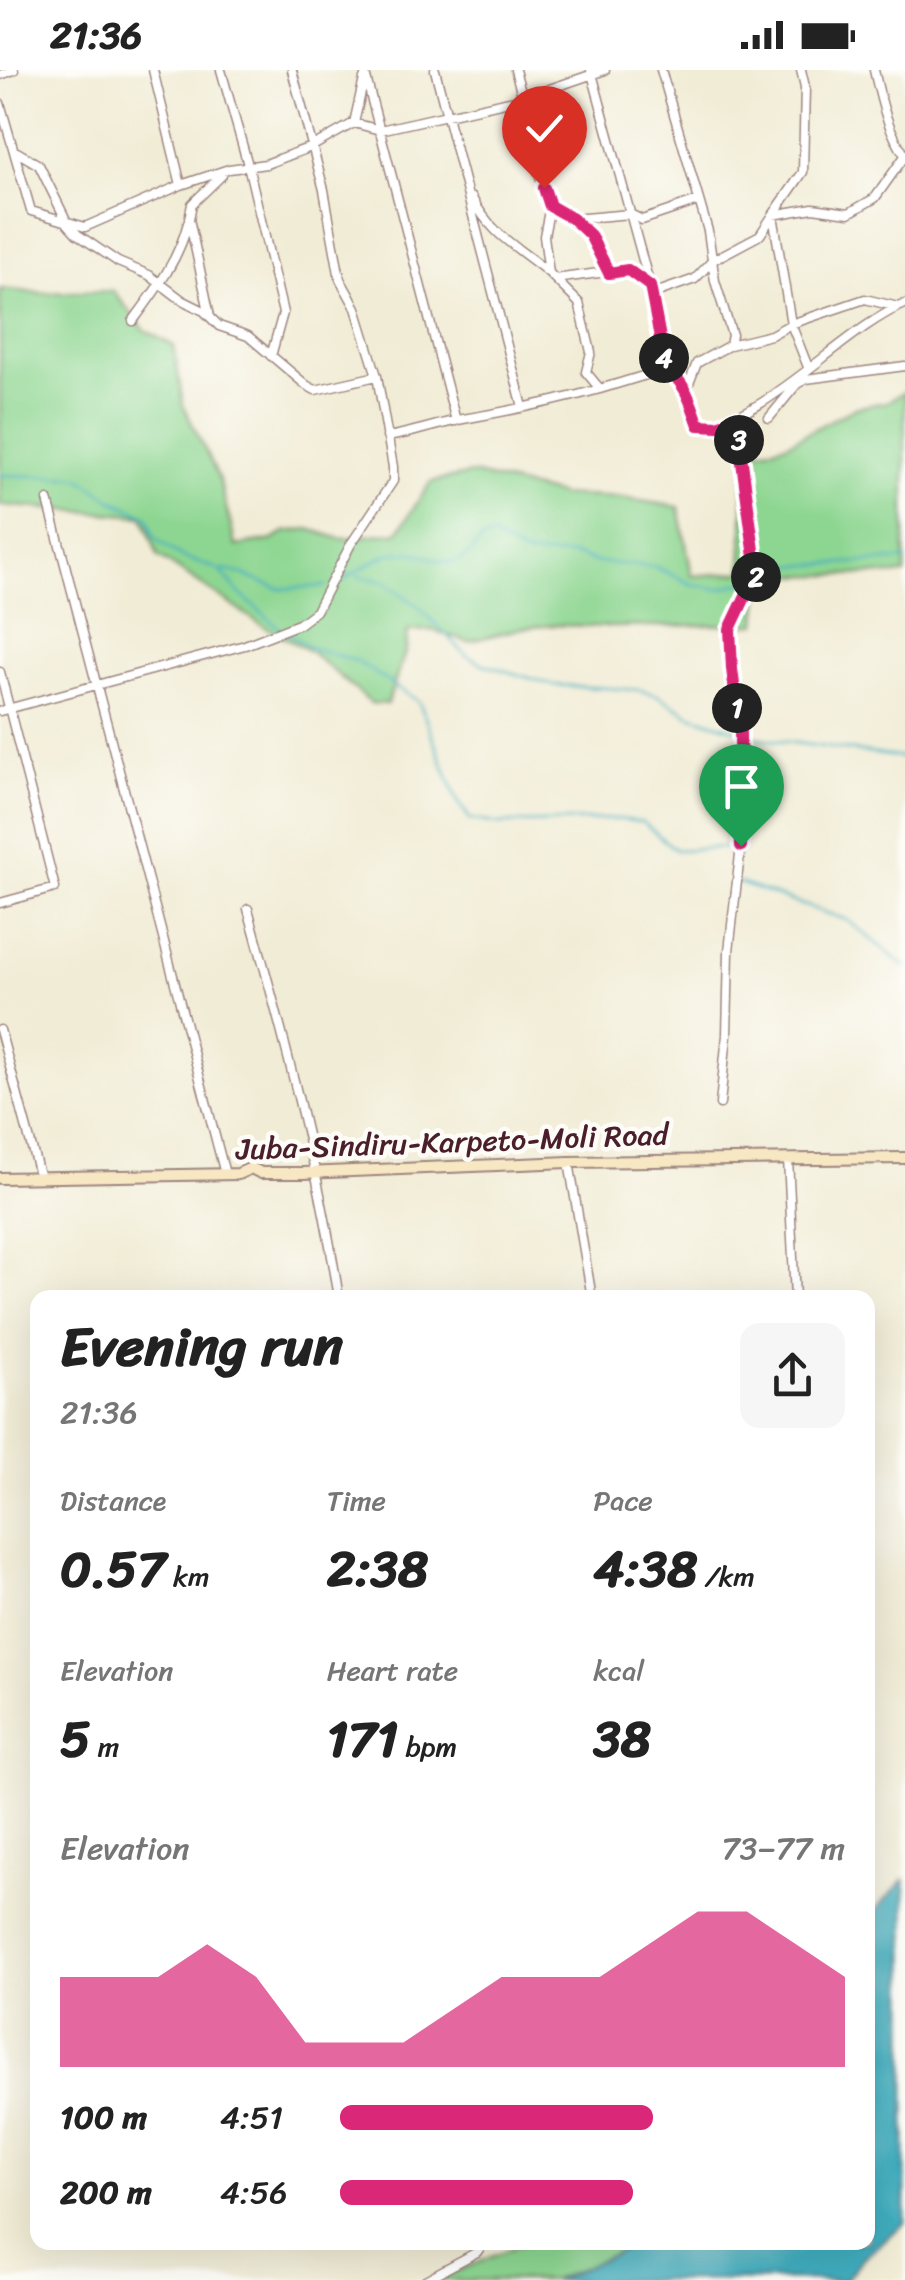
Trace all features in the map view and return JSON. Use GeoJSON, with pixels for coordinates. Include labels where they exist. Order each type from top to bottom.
{"type":"FeatureCollection","features":[{"type":"Feature","properties":{"kind":"main road","name":"Juba-Sindiru-Karpeto-Moli Road"},"geometry":{"type":"LineString","coordinates":[[0,1178],[238,1174],[251,1168],[261,1172],[317,1172],[569,1162],[905,1158]]}},
{"type":"Feature","properties":{"kind":"street"},"geometry":{"type":"LineString","coordinates":[[0,75],[14,70]]}},
{"type":"Feature","properties":{"kind":"street"},"geometry":{"type":"LineString","coordinates":[[153,70],[181,185]]}},
{"type":"Feature","properties":{"kind":"street"},"geometry":{"type":"LineString","coordinates":[[221,70],[283,313],[271,356]]}},
{"type":"Feature","properties":{"kind":"street"},"geometry":{"type":"LineString","coordinates":[[5,710],[245,645],[298,624],[316,611],[350,544],[393,481],[394,467],[377,376],[356,308],[340,279],[324,190],[292,70]]}},
{"type":"Feature","properties":{"kind":"street"},"geometry":{"type":"LineString","coordinates":[[516,70],[523,98],[524,130],[550,206],[544,236],[552,276]]}},
{"type":"Feature","properties":{"kind":"street"},"geometry":{"type":"LineString","coordinates":[[0,103],[31,211],[85,227],[181,185],[248,164],[266,164],[311,147],[354,123],[380,130],[523,98],[605,70]]}},
{"type":"Feature","properties":{"kind":"street"},"geometry":{"type":"LineString","coordinates":[[662,70],[732,335],[730,345]]}},
{"type":"Feature","properties":{"kind":"street"},"geometry":{"type":"LineString","coordinates":[[552,276],[628,270],[658,292],[695,279],[712,260],[760,235],[803,172],[805,87],[801,70]]}},
{"type":"Feature","properties":{"kind":"street"},"geometry":{"type":"LineString","coordinates":[[773,215],[813,208],[849,213],[875,198],[905,155],[895,140],[874,70]]}},
{"type":"Feature","properties":{"kind":"street"},"geometry":{"type":"LineString","coordinates":[[354,123],[365,72]]}},
{"type":"Feature","properties":{"kind":"street"},"geometry":{"type":"LineString","coordinates":[[365,72],[456,421]]}},
{"type":"Feature","properties":{"kind":"street"},"geometry":{"type":"LineString","coordinates":[[591,72],[650,286],[666,369],[676,375],[686,391],[699,425],[718,426],[736,418],[902,305]]}},
{"type":"Feature","properties":{"kind":"street"},"geometry":{"type":"LineString","coordinates":[[437,75],[524,407]]}},
{"type":"Feature","properties":{"kind":"street"},"geometry":{"type":"LineString","coordinates":[[446,114],[467,188],[485,222],[552,276],[578,304],[591,352],[586,372],[600,390]]}},
{"type":"Feature","properties":{"kind":"street"},"geometry":{"type":"LineString","coordinates":[[16,152],[38,165],[68,224],[118,262],[204,311],[220,326],[248,336],[315,390],[377,376]]}},
{"type":"Feature","properties":{"kind":"street"},"geometry":{"type":"LineString","coordinates":[[133,321],[182,246],[192,204],[229,169]]}},
{"type":"Feature","properties":{"kind":"street"},"geometry":{"type":"LineString","coordinates":[[573,219],[630,214],[642,220],[698,200]]}},
{"type":"Feature","properties":{"kind":"street"},"geometry":{"type":"LineString","coordinates":[[550,206],[590,235],[609,273]]}},
{"type":"Feature","properties":{"kind":"street"},"geometry":{"type":"LineString","coordinates":[[773,215],[790,324],[808,367]]}},
{"type":"Feature","properties":{"kind":"street"},"geometry":{"type":"LineString","coordinates":[[189,219],[210,318]]}},
{"type":"Feature","properties":{"kind":"street"},"geometry":{"type":"LineString","coordinates":[[686,391],[697,363],[730,345],[865,299],[902,305]]}},
{"type":"Feature","properties":{"kind":"street"},"geometry":{"type":"LineString","coordinates":[[769,418],[797,384],[806,379],[905,366]]}},
{"type":"Feature","properties":{"kind":"street"},"geometry":{"type":"LineString","coordinates":[[387,436],[507,413],[666,369]]}},
{"type":"Feature","properties":{"kind":"street"},"geometry":{"type":"LineString","coordinates":[[720,1104],[732,916],[741,846],[740,730],[730,629],[757,572],[736,418]]}},
{"type":"Feature","properties":{"kind":"street"},"geometry":{"type":"LineString","coordinates":[[48,500],[225,1174]]}},
{"type":"Feature","properties":{"kind":"street"},"geometry":{"type":"LineString","coordinates":[[0,672],[5,710],[55,888],[0,904]]}},
{"type":"Feature","properties":{"kind":"street"},"geometry":{"type":"LineString","coordinates":[[248,909],[317,1172],[339,1290]]}},
{"type":"Feature","properties":{"kind":"street"},"geometry":{"type":"LineString","coordinates":[[0,1030],[40,1178]]}},
{"type":"Feature","properties":{"kind":"street"},"geometry":{"type":"LineString","coordinates":[[788,1159],[795,1290]]}},
{"type":"Feature","properties":{"kind":"street"},"geometry":{"type":"LineString","coordinates":[[569,1162],[591,1290]]}},
{"type":"Feature","properties":{"kind":"street"},"geometry":{"type":"LineString","coordinates":[[425,2280],[478,2250]]}},
{"type":"Feature","properties":{"kind":"green space"},"geometry":{"type":"Polygon","coordinates":[[[0,289],[41,293],[113,291],[145,330],[174,346],[183,405],[219,479],[236,546],[309,529],[341,539],[398,532],[431,482],[472,474],[560,495],[622,498],[679,507],[692,576],[742,572],[745,454],[786,444],[854,408],[886,402],[905,392],[905,574],[761,576],[757,624],[557,625],[522,628],[468,642],[433,630],[408,631],[406,650],[387,704],[371,703],[311,652],[262,625],[158,556],[143,516],[0,505],[0,289]]]}},
{"type":"Feature","properties":{"kind":"green space"},"geometry":{"type":"Polygon","coordinates":[[[508,2250],[622,2250],[554,2280],[435,2280],[508,2250]]]}},
{"type":"Feature","properties":{"kind":"water"},"geometry":{"type":"Polygon","coordinates":[[[905,1879],[905,2223],[875,2248],[875,1911],[905,1879]]]}},
{"type":"Feature","properties":{"kind":"water"},"geometry":{"type":"Polygon","coordinates":[[[622,2250],[873,2250],[845,2280],[554,2280],[622,2250]]]}},
{"type":"Feature","properties":{"kind":"waterway"},"geometry":{"type":"LineString","coordinates":[[0,475],[79,477],[112,500],[148,517],[155,538],[180,556],[220,570],[238,592],[279,628]]}},
{"type":"Feature","properties":{"kind":"waterway"},"geometry":{"type":"LineString","coordinates":[[333,585],[389,554],[404,552],[450,562],[471,553],[482,539],[493,537],[525,555],[574,555],[596,562],[656,567],[692,584],[719,589],[742,583],[751,576]]}},
{"type":"Feature","properties":{"kind":"waterway"},"geometry":{"type":"LineString","coordinates":[[758,572],[766,567],[905,560]]}},
{"type":"Feature","properties":{"kind":"waterway"},"geometry":{"type":"LineString","coordinates":[[222,570],[280,589],[325,586]]}},
{"type":"Feature","properties":{"kind":"waterway"},"geometry":{"type":"LineString","coordinates":[[358,576],[385,582],[417,605],[466,655],[483,664],[553,685],[641,690],[690,715],[737,730]]}},
{"type":"Feature","properties":{"kind":"waterway"},"geometry":{"type":"LineString","coordinates":[[286,632],[309,647],[356,661],[419,702],[458,802],[470,819],[499,824],[617,819],[642,822],[676,850],[730,847],[734,873]]}},
{"type":"Feature","properties":{"kind":"waterway"},"geometry":{"type":"LineString","coordinates":[[744,733],[905,758]]}},
{"type":"Feature","properties":{"kind":"waterway"},"geometry":{"type":"LineString","coordinates":[[739,883],[847,920],[905,966]]}},
{"type":"Feature","properties":{"kind":"route"},"geometry":{"type":"LineString","coordinates":[[544,188],[550,206],[590,235],[609,273],[628,270],[650,286],[666,369],[676,375],[686,391],[699,425],[718,426],[736,418],[757,572],[730,629],[740,730],[741,846]]}}]}
